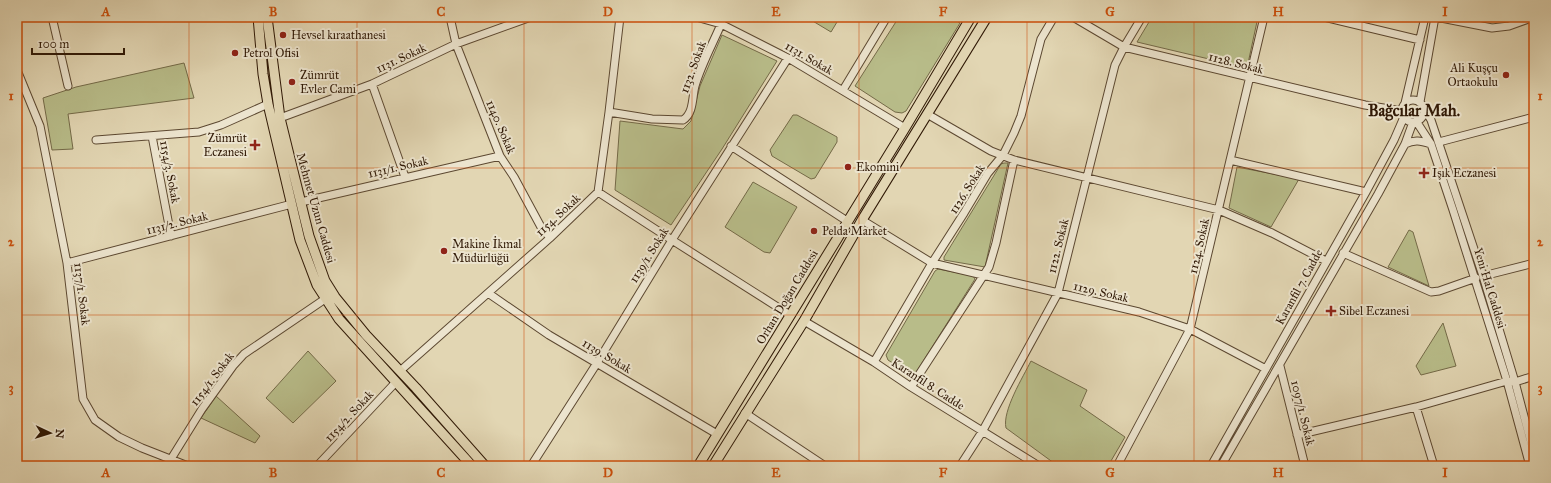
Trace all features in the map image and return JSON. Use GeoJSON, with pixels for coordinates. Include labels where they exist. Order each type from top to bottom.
{"type":"FeatureCollection","features":[{"type":"Feature","properties":{"kind":"main road"},"geometry":{"type":"LineString","coordinates":[[258,17],[263,74],[268,104],[296,203],[300,240],[307,262],[317,285],[339,319],[472,466]]}},
{"type":"Feature","properties":{"kind":"main road","name":"Mehmet Uzun Caddesi"},"geometry":{"type":"LineString","coordinates":[[267,17],[280,118],[296,203],[325,281],[335,297],[366,335],[485,466]]}},
{"type":"Feature","properties":{"kind":"main road","name":"Orhan Doğan Caddesi"},"geometry":{"type":"LineString","coordinates":[[698,466],[905,128],[971,17]]}},
{"type":"Feature","properties":{"kind":"main road"},"geometry":{"type":"LineString","coordinates":[[713,466],[804,321],[862,220],[987,17]]}},
{"type":"Feature","properties":{"kind":"street"},"geometry":{"type":"LineString","coordinates":[[52,17],[68,86]]}},
{"type":"Feature","properties":{"kind":"street","name":"1140. Sokak"},"geometry":{"type":"LineString","coordinates":[[450,17],[456,44],[500,156],[514,177],[541,227],[550,238]]}},
{"type":"Feature","properties":{"kind":"street","name":"1131. Sokak"},"geometry":{"type":"LineString","coordinates":[[280,118],[372,84],[456,44],[531,17]]}},
{"type":"Feature","properties":{"kind":"street","name":"1154. Sokak"},"geometry":{"type":"LineString","coordinates":[[400,372],[550,238],[598,192],[620,17]]}},
{"type":"Feature","properties":{"kind":"street","name":"1131. Sokak"},"geometry":{"type":"LineString","coordinates":[[696,17],[723,20],[905,128]]}},
{"type":"Feature","properties":{"kind":"street"},"geometry":{"type":"LineString","coordinates":[[843,90],[887,17]]}},
{"type":"Feature","properties":{"kind":"street","name":"1126. Sokak"},"geometry":{"type":"LineString","coordinates":[[874,362],[932,263],[988,173],[1003,155],[1021,116],[1041,39],[1054,17]]}},
{"type":"Feature","properties":{"kind":"street","name":"1128. Sokak"},"geometry":{"type":"LineString","coordinates":[[1073,17],[1124,47],[1403,114]]}},
{"type":"Feature","properties":{"kind":"street","name":"1122. Sokak"},"geometry":{"type":"LineString","coordinates":[[960,466],[982,432],[1058,293],[1115,65],[1142,17]]}},
{"type":"Feature","properties":{"kind":"street","name":"1124. Sokak"},"geometry":{"type":"LineString","coordinates":[[1117,466],[1190,330],[1264,17]]}},
{"type":"Feature","properties":{"kind":"street"},"geometry":{"type":"LineString","coordinates":[[1324,17],[1420,40]]}},
{"type":"Feature","properties":{"kind":"street"},"geometry":{"type":"LineString","coordinates":[[1424,17],[1403,114],[1407,120],[1414,121],[1423,115],[1422,83],[1436,17],[1492,28],[1509,26],[1533,17]]}},
{"type":"Feature","properties":{"kind":"street","name":"1132. Sokak"},"geometry":{"type":"LineString","coordinates":[[609,112],[652,119],[686,119],[690,112],[696,86],[723,20]]}},
{"type":"Feature","properties":{"kind":"street","name":"1139/1. Sokak"},"geometry":{"type":"LineString","coordinates":[[532,466],[672,240],[788,58]]}},
{"type":"Feature","properties":{"kind":"street","name":"1137/1. Sokak"},"geometry":{"type":"LineString","coordinates":[[17,70],[40,126],[67,263],[83,400],[95,420],[119,437],[188,466]]}},
{"type":"Feature","properties":{"kind":"street"},"geometry":{"type":"LineString","coordinates":[[372,84],[405,177]]}},
{"type":"Feature","properties":{"kind":"street"},"geometry":{"type":"LineString","coordinates":[[1405,103],[1413,100],[1422,105],[1431,120],[1484,276],[1534,454]]}},
{"type":"Feature","properties":{"kind":"street"},"geometry":{"type":"LineString","coordinates":[[96,140],[199,132],[221,125],[268,104]]}},
{"type":"Feature","properties":{"kind":"street"},"geometry":{"type":"LineString","coordinates":[[927,114],[991,151],[1014,160],[1219,210],[1272,233],[1326,261]]}},
{"type":"Feature","properties":{"kind":"street","name":"Karanfil 7. Cadde"},"geometry":{"type":"LineString","coordinates":[[1211,466],[1366,192],[1394,140],[1403,114]]}},
{"type":"Feature","properties":{"kind":"street"},"geometry":{"type":"LineString","coordinates":[[1439,142],[1534,117]]}},
{"type":"Feature","properties":{"kind":"street","name":"Karanfil 7. Cadde"},"geometry":{"type":"LineString","coordinates":[[1222,466],[1255,406],[1280,366],[1295,336],[1378,194],[1405,144],[1414,121]]}},
{"type":"Feature","properties":{"kind":"street","name":"Yeni Hal Caddesi"},"geometry":{"type":"LineString","coordinates":[[1414,121],[1431,144],[1476,278],[1507,381],[1530,466]]}},
{"type":"Feature","properties":{"kind":"street","name":"1154/3. Sokak"},"geometry":{"type":"LineString","coordinates":[[152,136],[171,236]]}},
{"type":"Feature","properties":{"kind":"street"},"geometry":{"type":"LineString","coordinates":[[1405,144],[1420,140],[1431,144]]}},
{"type":"Feature","properties":{"kind":"street"},"geometry":{"type":"LineString","coordinates":[[731,146],[847,221]]}},
{"type":"Feature","properties":{"kind":"street","name":"1131/1. Sokak"},"geometry":{"type":"LineString","coordinates":[[296,203],[500,156]]}},
{"type":"Feature","properties":{"kind":"street"},"geometry":{"type":"LineString","coordinates":[[911,387],[989,267],[996,243],[1014,160]]}},
{"type":"Feature","properties":{"kind":"street"},"geometry":{"type":"LineString","coordinates":[[1230,160],[1366,192]]}},
{"type":"Feature","properties":{"kind":"street"},"geometry":{"type":"LineString","coordinates":[[598,192],[790,315]]}},
{"type":"Feature","properties":{"kind":"street","name":"1131/2. Sokak"},"geometry":{"type":"LineString","coordinates":[[67,263],[296,203]]}},
{"type":"Feature","properties":{"kind":"street","name":"1129. Sokak"},"geometry":{"type":"LineString","coordinates":[[862,220],[932,263],[1139,312],[1190,330],[1266,369]]}},
{"type":"Feature","properties":{"kind":"street"},"geometry":{"type":"LineString","coordinates":[[1343,253],[1431,292],[1439,291],[1476,278]]}},
{"type":"Feature","properties":{"kind":"street"},"geometry":{"type":"LineString","coordinates":[[1484,276],[1534,263]]}},
{"type":"Feature","properties":{"kind":"street","name":"1139. Sokak"},"geometry":{"type":"LineString","coordinates":[[488,293],[549,335],[717,434]]}},
{"type":"Feature","properties":{"kind":"street","name":"1154/1. Sokak"},"geometry":{"type":"LineString","coordinates":[[171,459],[202,409],[233,366],[244,354],[325,299]]}},
{"type":"Feature","properties":{"kind":"street","name":"Karanfil 8. Cadde"},"geometry":{"type":"LineString","coordinates":[[804,321],[874,362],[982,432],[1040,466]]}},
{"type":"Feature","properties":{"kind":"street","name":"1097/1. Sokak"},"geometry":{"type":"LineString","coordinates":[[1280,366],[1305,466]]}},
{"type":"Feature","properties":{"kind":"street"},"geometry":{"type":"LineString","coordinates":[[1297,435],[1416,407],[1507,381],[1515,382],[1534,376]]}},
{"type":"Feature","properties":{"kind":"street","name":"1154/2. Sokak"},"geometry":{"type":"LineString","coordinates":[[317,466],[396,382]]}},
{"type":"Feature","properties":{"kind":"street"},"geometry":{"type":"LineString","coordinates":[[1416,407],[1434,466]]}},
{"type":"Feature","properties":{"kind":"street"},"geometry":{"type":"LineString","coordinates":[[745,413],[826,466]]}},
{"type":"Feature","properties":{"kind":"green space"},"geometry":{"type":"Polygon","coordinates":[[[806,17],[840,17],[831,32],[806,17]]]}},
{"type":"Feature","properties":{"kind":"green space"},"geometry":{"type":"Polygon","coordinates":[[[899,17],[950,17],[960,23],[906,111],[902,113],[895,112],[855,86],[899,17]]]}},
{"type":"Feature","properties":{"kind":"green space"},"geometry":{"type":"Polygon","coordinates":[[[1152,17],[1258,17],[1247,68],[1137,42],[1152,17]]]}},
{"type":"Feature","properties":{"kind":"green space"},"geometry":{"type":"Polygon","coordinates":[[[722,35],[777,61],[722,149],[671,225],[615,190],[620,121],[683,129],[691,121],[700,86],[722,35]]]}},
{"type":"Feature","properties":{"kind":"green space"},"geometry":{"type":"Polygon","coordinates":[[[184,63],[194,98],[68,114],[73,149],[52,150],[43,98],[76,87],[184,63]]]}},
{"type":"Feature","properties":{"kind":"green space"},"geometry":{"type":"Polygon","coordinates":[[[793,115],[797,115],[837,137],[837,142],[815,178],[811,179],[772,156],[770,150],[793,115]]]}},
{"type":"Feature","properties":{"kind":"green space"},"geometry":{"type":"Polygon","coordinates":[[[1008,163],[985,267],[944,260],[944,257],[1001,164],[1008,163]]]}},
{"type":"Feature","properties":{"kind":"green space"},"geometry":{"type":"Polygon","coordinates":[[[1237,167],[1299,179],[1271,227],[1229,208],[1237,167]]]}},
{"type":"Feature","properties":{"kind":"green space"},"geometry":{"type":"Polygon","coordinates":[[[753,182],[797,207],[770,253],[764,252],[725,227],[753,182]]]}},
{"type":"Feature","properties":{"kind":"green space"},"geometry":{"type":"Polygon","coordinates":[[[1409,230],[1413,232],[1429,286],[1388,267],[1409,230]]]}},
{"type":"Feature","properties":{"kind":"green space"},"geometry":{"type":"Polygon","coordinates":[[[938,269],[973,276],[975,279],[915,374],[911,375],[888,360],[886,355],[935,271],[938,269]]]}},
{"type":"Feature","properties":{"kind":"green space"},"geometry":{"type":"Polygon","coordinates":[[[1443,323],[1456,366],[1421,375],[1416,366],[1443,323]]]}},
{"type":"Feature","properties":{"kind":"green space"},"geometry":{"type":"Polygon","coordinates":[[[308,351],[336,381],[293,423],[266,398],[308,351]]]}},
{"type":"Feature","properties":{"kind":"green space"},"geometry":{"type":"Polygon","coordinates":[[[1031,361],[1087,390],[1080,406],[1125,437],[1108,466],[1058,466],[1006,428],[1007,413],[1010,404],[1031,361]]]}},
{"type":"Feature","properties":{"kind":"green space"},"geometry":{"type":"Polygon","coordinates":[[[216,396],[260,436],[255,443],[201,418],[216,396]]]}},
{"type":"Feature","properties":{"kind":"place","name":"Hevsel kıraathanesi"},"geometry":{"type":"Point","coordinates":[283,35]}},
{"type":"Feature","properties":{"kind":"place","name":"Petrol Ofisi"},"geometry":{"type":"Point","coordinates":[235,53]}},
{"type":"Feature","properties":{"kind":"place","name":"Ali Kuşçu Ortaokulu"},"geometry":{"type":"Point","coordinates":[1506,75]}},
{"type":"Feature","properties":{"kind":"place","name":"Zümrüt Evler Cami"},"geometry":{"type":"Point","coordinates":[292,82]}},
{"type":"Feature","properties":{"kind":"place","name":"Zümrüt Eczanesi"},"geometry":{"type":"Point","coordinates":[255,145]}},
{"type":"Feature","properties":{"kind":"place","name":"Ekomini"},"geometry":{"type":"Point","coordinates":[848,167]}},
{"type":"Feature","properties":{"kind":"place","name":"Işık Eczanesi"},"geometry":{"type":"Point","coordinates":[1424,173]}},
{"type":"Feature","properties":{"kind":"place","name":"Pelda Market"},"geometry":{"type":"Point","coordinates":[814,231]}},
{"type":"Feature","properties":{"kind":"place","name":"Makine İkmal Müdürlüğü"},"geometry":{"type":"Point","coordinates":[444,251]}},
{"type":"Feature","properties":{"kind":"place","name":"Sibel Eczanesi"},"geometry":{"type":"Point","coordinates":[1331,311]}},
{"type":"Feature","properties":{"kind":"district","name":"Bağcılar Mah."},"geometry":{"type":"Point","coordinates":[1414,110]}}]}
